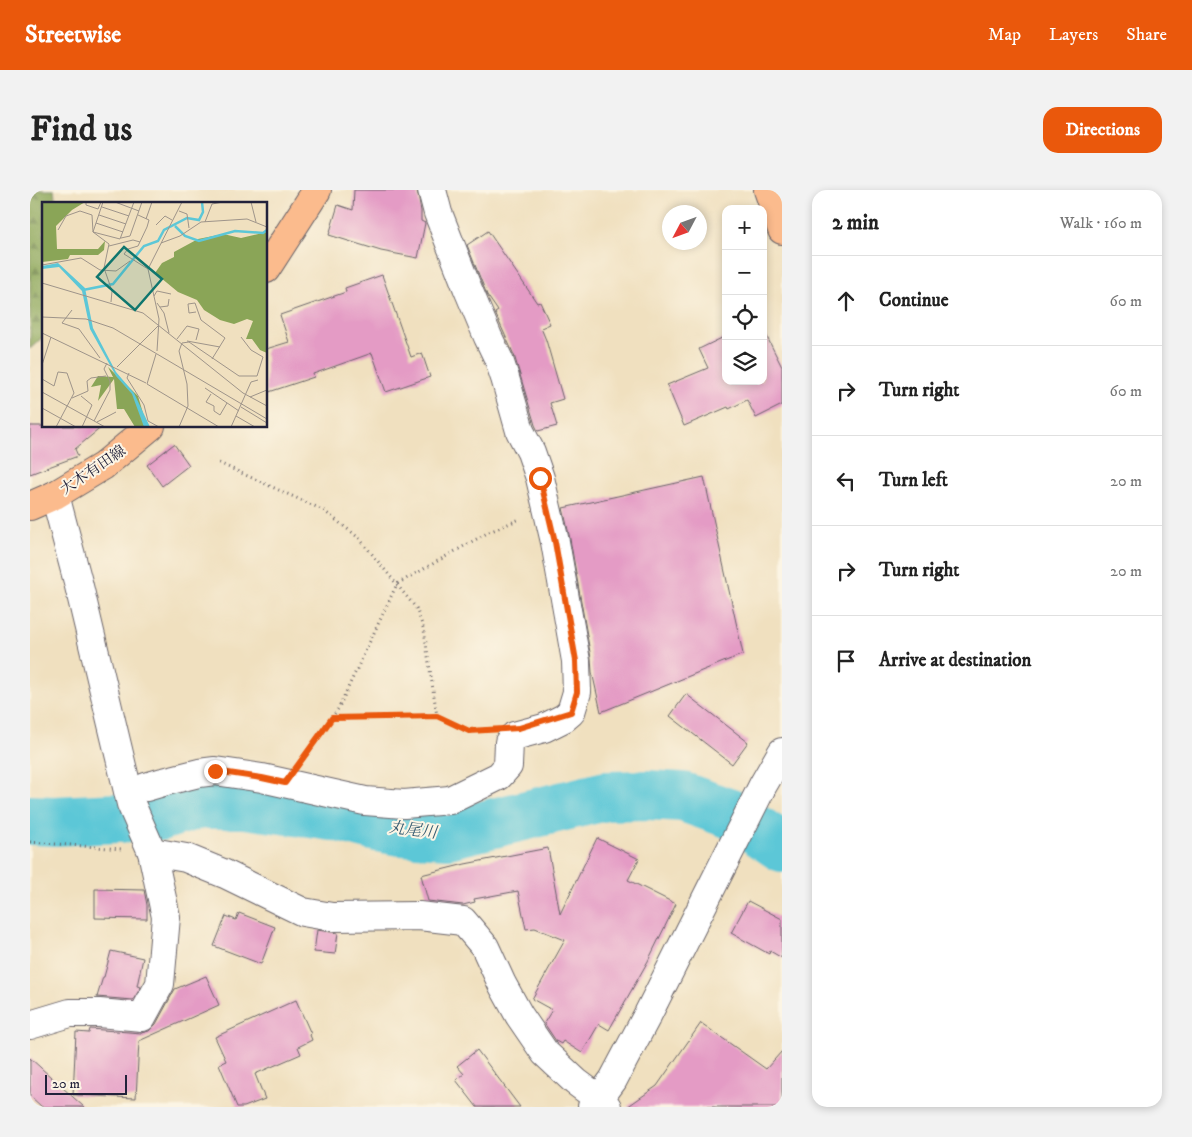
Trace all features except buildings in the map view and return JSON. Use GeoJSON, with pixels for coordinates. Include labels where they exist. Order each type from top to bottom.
{"type":"FeatureCollection","features":[{"type":"Feature","properties":{"kind":"main road"},"geometry":{"type":"LineString","coordinates":[[268,266],[317,190]]}},
{"type":"Feature","properties":{"kind":"main road"},"geometry":{"type":"LineString","coordinates":[[768,190],[782,230]]}},
{"type":"Feature","properties":{"kind":"main road","name":"大木有田線"},"geometry":{"type":"LineString","coordinates":[[30,506],[55,495],[103,466],[149,428]]}},
{"type":"Feature","properties":{"kind":"street"},"geometry":{"type":"LineString","coordinates":[[146,787],[199,773],[215,771],[262,778],[375,802],[404,804],[450,800],[499,776],[508,766],[509,742],[514,736],[544,728],[564,718],[571,712],[577,692],[576,661],[555,542],[540,478],[531,452],[520,432],[499,360],[467,287],[438,213],[432,190]]}},
{"type":"Feature","properties":{"kind":"street"},"geometry":{"type":"LineString","coordinates":[[30,1025],[70,1013],[142,1016],[160,984],[166,917],[152,852],[131,804],[78,582],[55,495]]}},
{"type":"Feature","properties":{"kind":"street"},"geometry":{"type":"LineString","coordinates":[[152,852],[186,858],[225,874],[303,912],[332,917],[419,916],[463,921],[485,947],[510,1000],[545,1053],[599,1104],[648,1014],[763,785],[782,752]]}},
{"type":"Feature","properties":{"kind":"path"},"geometry":{"type":"LineString","coordinates":[[219,463],[323,510],[359,538],[416,608],[424,630],[437,716]]}},
{"type":"Feature","properties":{"kind":"path"},"geometry":{"type":"LineString","coordinates":[[285,783],[338,709],[397,584],[489,532],[526,517]]}},
{"type":"Feature","properties":{"kind":"path"},"geometry":{"type":"LineString","coordinates":[[332,718],[437,716],[469,731],[494,729]]}},
{"type":"Feature","properties":{"kind":"path"},"geometry":{"type":"LineString","coordinates":[[30,842],[98,846],[152,852]]}},
{"type":"Feature","properties":{"kind":"green space"},"geometry":{"type":"Polygon","coordinates":[[[30,190],[54,190],[56,202],[42,202],[42,338],[30,349],[30,190]]]}},
{"type":"Feature","properties":{"kind":"waterway","name":"丸尾川"},"geometry":{"type":"LineString","coordinates":[[30,820],[54,821],[160,816],[199,804],[245,804],[339,817],[401,831],[448,834],[606,796],[648,795],[683,797],[731,814],[782,847]]}},
{"type":"Feature","properties":{"kind":"route"},"geometry":{"type":"LineString","coordinates":[[215,771],[285,783],[332,718],[437,716],[469,731],[519,728],[571,712],[577,692],[576,661],[555,542],[540,478]]}}]}
